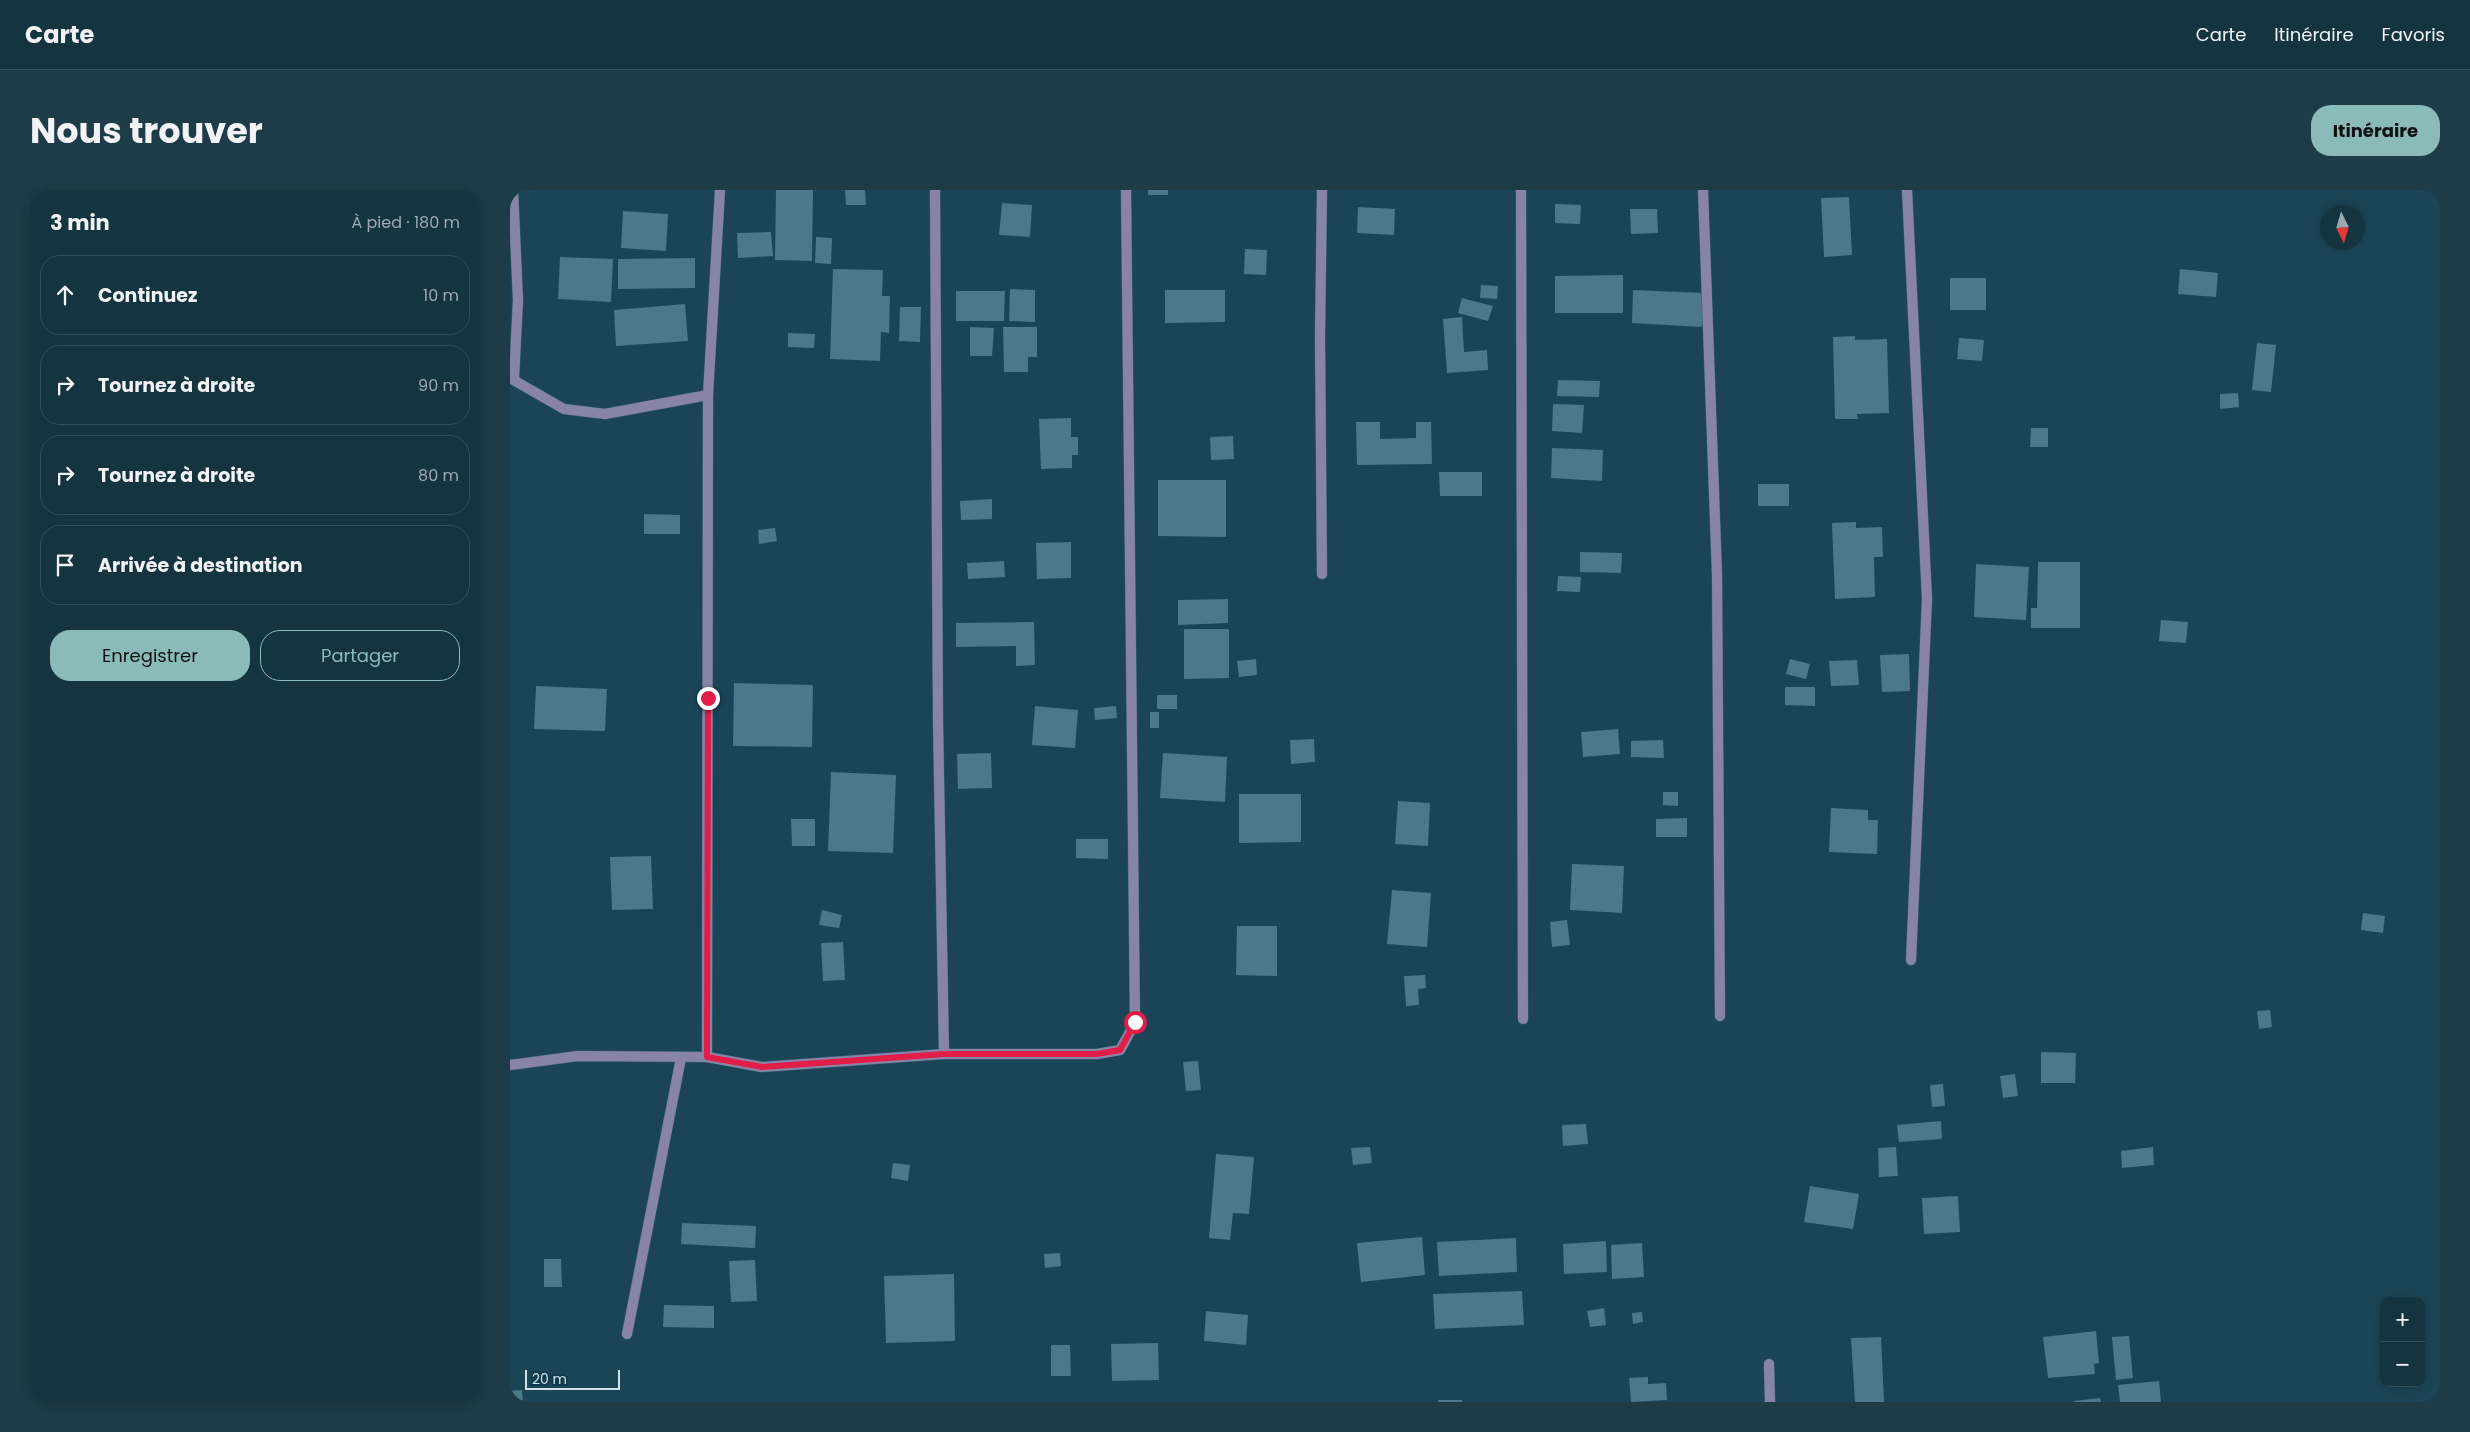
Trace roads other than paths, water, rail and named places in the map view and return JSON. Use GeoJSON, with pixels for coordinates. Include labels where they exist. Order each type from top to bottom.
{"type":"FeatureCollection","features":[{"type":"Feature","properties":{"kind":"street"},"geometry":{"type":"LineString","coordinates":[[513,190],[518,300],[512,378],[564,409],[605,414],[708,395]]}},
{"type":"Feature","properties":{"kind":"street"},"geometry":{"type":"LineString","coordinates":[[707,1057],[708,395],[720,190]]}},
{"type":"Feature","properties":{"kind":"street"},"geometry":{"type":"LineString","coordinates":[[935,190],[938,711],[944,1054]]}},
{"type":"Feature","properties":{"kind":"street"},"geometry":{"type":"LineString","coordinates":[[510,1065],[578,1056],[707,1057],[762,1067],[944,1054],[1097,1054],[1120,1050],[1135,1022],[1126,190]]}},
{"type":"Feature","properties":{"kind":"street"},"geometry":{"type":"LineString","coordinates":[[1322,190],[1320,338],[1322,574]]}},
{"type":"Feature","properties":{"kind":"street"},"geometry":{"type":"LineString","coordinates":[[1521,190],[1523,1019]]}},
{"type":"Feature","properties":{"kind":"street"},"geometry":{"type":"LineString","coordinates":[[1703,190],[1717,575],[1720,1016]]}},
{"type":"Feature","properties":{"kind":"street"},"geometry":{"type":"LineString","coordinates":[[1907,190],[1927,600],[1911,960]]}},
{"type":"Feature","properties":{"kind":"street"},"geometry":{"type":"LineString","coordinates":[[627,1334],[681,1058]]}},
{"type":"Feature","properties":{"kind":"street"},"geometry":{"type":"LineString","coordinates":[[1769,1364],[1770,1402]]}}]}
